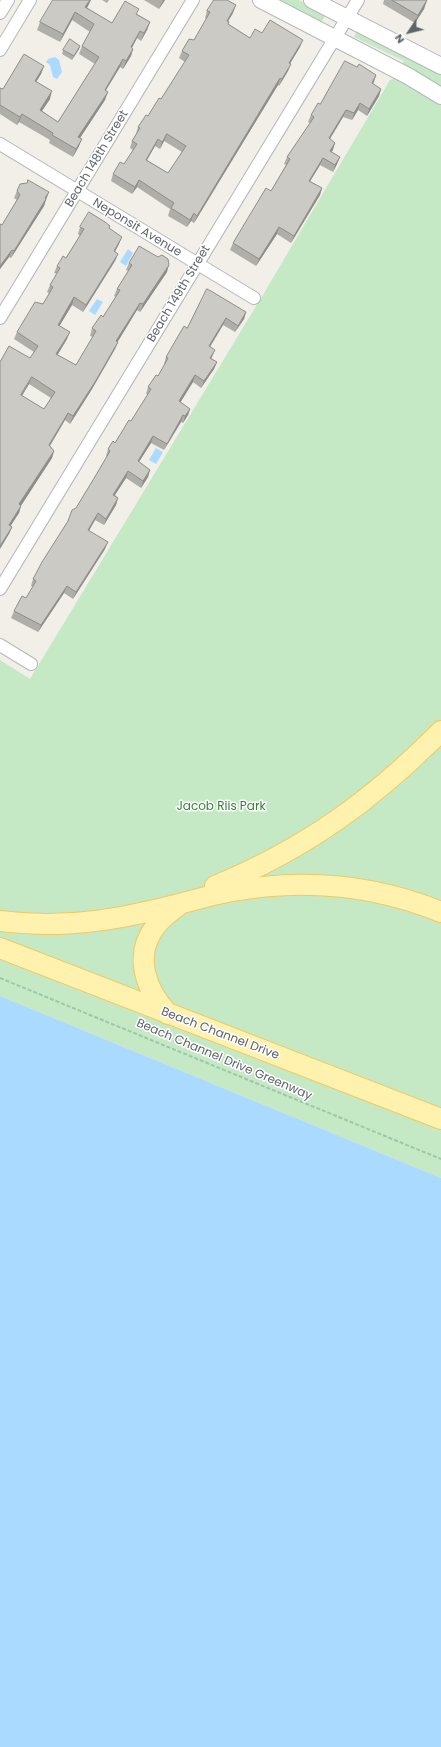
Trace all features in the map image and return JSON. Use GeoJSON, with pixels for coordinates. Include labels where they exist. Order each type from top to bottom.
{"type":"FeatureCollection","features":[{"type":"Feature","properties":{"kind":"main road"},"geometry":{"type":"LineString","coordinates":[[168,1014],[155,998],[146,980],[144,952],[155,927],[182,903],[214,886],[275,859],[326,828],[394,776],[441,731]]}},
{"type":"Feature","properties":{"kind":"main road"},"geometry":{"type":"LineString","coordinates":[[0,921],[31,924],[84,923],[129,916],[246,889],[275,885],[309,884],[378,892],[441,912]]}},
{"type":"Feature","properties":{"kind":"main road","name":"Beach Channel Drive"},"geometry":{"type":"LineString","coordinates":[[0,948],[441,1119]]}},
{"type":"Feature","properties":{"kind":"street"},"geometry":{"type":"LineString","coordinates":[[0,13],[8,0]]}},
{"type":"Feature","properties":{"kind":"street"},"geometry":{"type":"LineString","coordinates":[[0,50],[30,0]]}},
{"type":"Feature","properties":{"kind":"street","name":"Beach 148th Street"},"geometry":{"type":"LineString","coordinates":[[0,318],[193,0]]}},
{"type":"Feature","properties":{"kind":"street"},"geometry":{"type":"LineString","coordinates":[[261,0],[408,76],[441,96]]}},
{"type":"Feature","properties":{"kind":"street"},"geometry":{"type":"LineString","coordinates":[[312,0],[441,66]]}},
{"type":"Feature","properties":{"kind":"street","name":"Beach 149th Street"},"geometry":{"type":"LineString","coordinates":[[0,589],[358,0]]}},
{"type":"Feature","properties":{"kind":"street","name":"Neponsit Avenue"},"geometry":{"type":"LineString","coordinates":[[0,144],[254,298]]}},
{"type":"Feature","properties":{"kind":"street"},"geometry":{"type":"LineString","coordinates":[[0,645],[31,664]]}},
{"type":"Feature","properties":{"kind":"path","name":"Beach Channel Drive Greenway"},"geometry":{"type":"LineString","coordinates":[[0,978],[441,1159]]}},
{"type":"Feature","properties":{"kind":"green space"},"geometry":{"type":"Polygon","coordinates":[[[276,0],[299,0],[326,14],[321,23],[276,0]]]}},
{"type":"Feature","properties":{"kind":"green space","name":"Jacob Riis Park"},"geometry":{"type":"Polygon","coordinates":[[[357,31],[406,57],[441,65],[441,1178],[0,996],[0,660],[30,679],[264,293],[390,80],[393,79],[404,61],[354,37],[357,31]]]}},
{"type":"Feature","properties":{"kind":"water"},"geometry":{"type":"Polygon","coordinates":[[[55,57],[59,60],[62,72],[57,79],[53,77],[50,65],[46,62],[48,59],[55,57]]]}},
{"type":"Feature","properties":{"kind":"water"},"geometry":{"type":"Polygon","coordinates":[[[128,249],[133,253],[126,266],[120,262],[128,249]]]}},
{"type":"Feature","properties":{"kind":"water"},"geometry":{"type":"Polygon","coordinates":[[[97,299],[103,302],[95,315],[89,311],[97,299]]]}},
{"type":"Feature","properties":{"kind":"water"},"geometry":{"type":"Polygon","coordinates":[[[156,448],[163,452],[156,464],[149,460],[156,448]]]}},
{"type":"Feature","properties":{"kind":"water"},"geometry":{"type":"Polygon","coordinates":[[[0,996],[441,1178],[441,1747],[0,1747],[0,996]]]}},
{"type":"Feature","properties":{"kind":"building"},"geometry":{"type":"Polygon","coordinates":[[[53,0],[90,0],[85,7],[112,23],[125,1],[139,9],[136,14],[150,22],[144,33],[140,31],[131,47],[133,49],[126,61],[123,59],[109,83],[105,90],[108,92],[78,137],[82,139],[76,149],[52,135],[53,133],[22,114],[20,117],[0,105],[0,88],[3,89],[24,54],[44,66],[35,81],[52,91],[40,110],[58,122],[99,57],[82,46],[94,24],[75,12],[63,34],[40,22],[53,0]]]}},
{"type":"Feature","properties":{"kind":"building"},"geometry":{"type":"Polygon","coordinates":[[[214,0],[227,0],[236,5],[227,21],[229,22],[228,24],[250,38],[255,29],[262,33],[270,20],[303,40],[289,63],[291,64],[282,79],[280,78],[197,216],[194,213],[190,220],[171,208],[174,203],[139,180],[135,187],[113,174],[120,162],[124,164],[137,144],[132,141],[140,128],[138,127],[146,115],[148,116],[159,98],[161,99],[189,55],[182,51],[189,39],[194,40],[210,12],[207,11],[214,0]],[[167,134],[162,142],[158,139],[146,160],[168,173],[186,146],[167,134]]]}},
{"type":"Feature","properties":{"kind":"building"},"geometry":{"type":"Polygon","coordinates":[[[392,0],[427,0],[418,15],[392,0]]]}},
{"type":"Feature","properties":{"kind":"building"},"geometry":{"type":"Polygon","coordinates":[[[70,39],[80,46],[74,56],[63,50],[70,39]]]}},
{"type":"Feature","properties":{"kind":"building"},"geometry":{"type":"Polygon","coordinates":[[[345,61],[357,67],[359,64],[376,75],[372,83],[381,89],[369,109],[360,103],[354,113],[346,110],[329,138],[335,143],[330,151],[340,157],[335,165],[323,158],[309,181],[322,188],[294,236],[279,227],[259,259],[233,243],[266,188],[271,191],[290,159],[287,157],[314,117],[311,115],[318,103],[320,104],[345,61]]]}},
{"type":"Feature","properties":{"kind":"building"},"geometry":{"type":"Polygon","coordinates":[[[28,180],[49,192],[14,251],[12,250],[0,266],[0,224],[2,225],[20,195],[17,191],[20,184],[27,183],[28,180]]]}},
{"type":"Feature","properties":{"kind":"building"},"geometry":{"type":"Polygon","coordinates":[[[89,212],[105,222],[110,226],[109,228],[122,237],[114,251],[118,254],[86,305],[74,297],[58,325],[70,332],[56,354],[76,365],[96,331],[92,328],[101,315],[103,317],[120,290],[117,289],[132,265],[129,263],[139,246],[158,257],[162,255],[168,259],[169,265],[143,304],[140,303],[116,341],[118,342],[95,382],[73,416],[68,413],[49,445],[54,451],[19,504],[21,506],[9,525],[12,527],[0,546],[0,362],[9,346],[30,358],[38,346],[17,332],[35,302],[43,304],[53,287],[50,285],[60,268],[57,266],[63,256],[66,258],[84,229],[80,227],[89,212]],[[32,377],[21,395],[44,409],[55,392],[32,377]]]}},
{"type":"Feature","properties":{"kind":"building"},"geometry":{"type":"Polygon","coordinates":[[[207,289],[246,312],[238,326],[226,318],[209,346],[215,350],[210,358],[217,362],[204,381],[195,375],[179,401],[190,409],[185,416],[183,415],[167,444],[153,436],[138,461],[150,470],[143,481],[128,471],[113,495],[118,498],[106,519],[98,513],[88,530],[108,542],[76,592],[67,586],[41,625],[14,611],[22,596],[26,598],[36,581],[33,579],[68,521],[72,510],[76,508],[96,475],[110,451],[108,449],[113,441],[115,443],[151,389],[148,387],[156,375],[158,376],[168,358],[166,357],[184,326],[187,328],[207,289]]]}}]}
